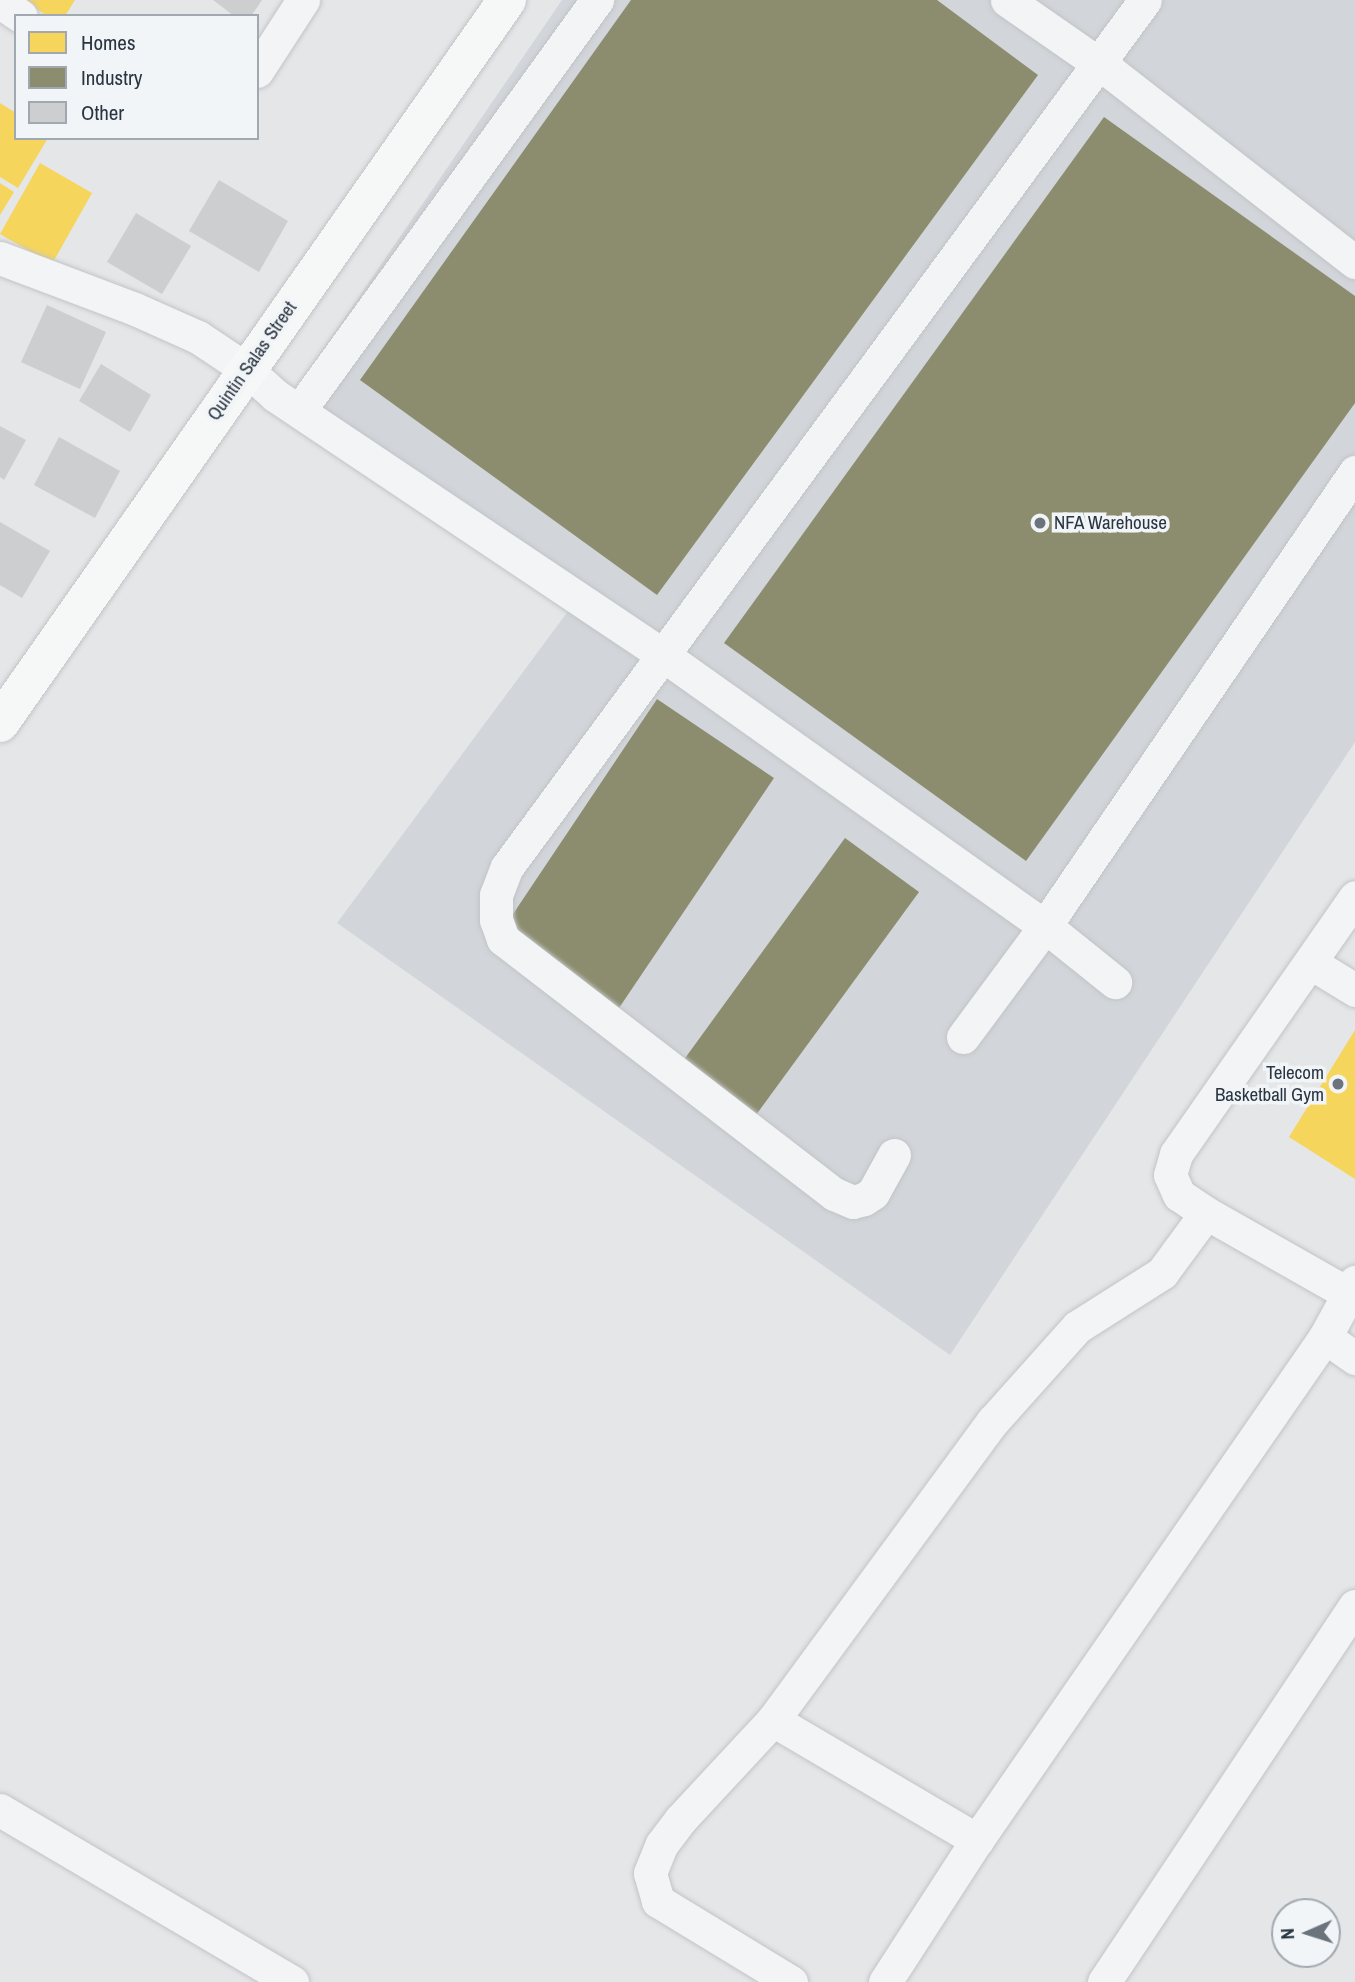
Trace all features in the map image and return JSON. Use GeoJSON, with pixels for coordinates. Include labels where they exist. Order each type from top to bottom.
{"type":"FeatureCollection","features":[{"type":"Feature","properties":{"kind":"main road","name":"Quintin Salas Street"},"geometry":{"type":"LineString","coordinates":[[0,723],[502,2]]}},
{"type":"Feature","properties":{"kind":"street"},"geometry":{"type":"LineString","coordinates":[[259,68],[303,0]]}},
{"type":"Feature","properties":{"kind":"street"},"geometry":{"type":"LineString","coordinates":[[299,411],[597,0]]}},
{"type":"Feature","properties":{"kind":"street"},"geometry":{"type":"LineString","coordinates":[[1007,0],[1112,73],[1355,262]]}},
{"type":"Feature","properties":{"kind":"street"},"geometry":{"type":"LineString","coordinates":[[894,1156],[873,1193],[864,1199],[853,1202],[834,1194],[503,939],[496,920],[496,895],[507,867],[1099,66],[1144,0]]}},
{"type":"Feature","properties":{"kind":"street"},"geometry":{"type":"LineString","coordinates":[[0,2],[18,14]]}},
{"type":"Feature","properties":{"kind":"street"},"geometry":{"type":"LineString","coordinates":[[0,258],[135,309],[185,331],[246,369],[276,396],[663,654],[1045,926],[1115,982]]}},
{"type":"Feature","properties":{"kind":"street"},"geometry":{"type":"LineString","coordinates":[[963,1037],[1045,926],[1355,472]]}},
{"type":"Feature","properties":{"kind":"street"},"geometry":{"type":"LineString","coordinates":[[885,1982],[977,1840],[1325,1337],[1351,1287],[1206,1213],[1179,1195],[1170,1175],[1176,1154],[1311,964],[1355,897]]}},
{"type":"Feature","properties":{"kind":"street"},"geometry":{"type":"LineString","coordinates":[[1311,964],[1355,990]]}},
{"type":"Feature","properties":{"kind":"street"},"geometry":{"type":"LineString","coordinates":[[791,1982],[658,1901],[650,1873],[662,1844],[680,1820],[773,1720],[993,1421],[1077,1327],[1162,1273],[1206,1213]]}},
{"type":"Feature","properties":{"kind":"street"},"geometry":{"type":"LineString","coordinates":[[1325,1337],[1355,1358]]}},
{"type":"Feature","properties":{"kind":"street"},"geometry":{"type":"LineString","coordinates":[[1104,1982],[1355,1606]]}},
{"type":"Feature","properties":{"kind":"street"},"geometry":{"type":"LineString","coordinates":[[773,1720],[977,1840]]}},
{"type":"Feature","properties":{"kind":"street"},"geometry":{"type":"LineString","coordinates":[[0,1810],[292,1982]]}},
{"type":"Feature","properties":{"kind":"shaded area"},"geometry":{"type":"Polygon","coordinates":[[[562,0],[1355,0],[1355,742],[950,1355],[337,923],[577,599],[287,402],[562,0]]]}},
{"type":"Feature","properties":{"kind":"building: Homes"},"geometry":{"type":"Polygon","coordinates":[[[24,0],[75,0],[66,14],[44,14],[24,0]]]}},
{"type":"Feature","properties":{"kind":"building: Homes"},"geometry":{"type":"Polygon","coordinates":[[[0,103],[14,112],[14,140],[47,140],[18,188],[0,177],[0,103]]]}},
{"type":"Feature","properties":{"kind":"building: Homes"},"geometry":{"type":"Polygon","coordinates":[[[40,163],[92,193],[52,264],[0,234],[40,163]]]}},
{"type":"Feature","properties":{"kind":"building: Homes"},"geometry":{"type":"Polygon","coordinates":[[[0,183],[14,192],[0,215],[0,183]]]}},
{"type":"Feature","properties":{"kind":"building: Homes","name":"Telecom Basketball Gym"},"geometry":{"type":"Polygon","coordinates":[[[1355,1030],[1355,1179],[1289,1137],[1355,1030]]]}},
{"type":"Feature","properties":{"kind":"building: Industry"},"geometry":{"type":"Polygon","coordinates":[[[631,0],[937,0],[1038,75],[657,595],[360,380],[631,0]]]}},
{"type":"Feature","properties":{"kind":"building: Industry","name":"NFA Warehouse"},"geometry":{"type":"Polygon","coordinates":[[[1104,117],[1355,296],[1355,403],[1026,861],[724,643],[1104,117]]]}},
{"type":"Feature","properties":{"kind":"building: Industry"},"geometry":{"type":"Polygon","coordinates":[[[657,699],[774,778],[619,1008],[503,929],[657,699]]]}},
{"type":"Feature","properties":{"kind":"building: Industry"},"geometry":{"type":"Polygon","coordinates":[[[845,838],[919,892],[756,1115],[683,1061],[845,838]]]}},
{"type":"Feature","properties":{"kind":"building: Other"},"geometry":{"type":"Polygon","coordinates":[[[213,0],[262,0],[252,14],[231,14],[213,0]]]}},
{"type":"Feature","properties":{"kind":"building: Other"},"geometry":{"type":"Polygon","coordinates":[[[219,180],[288,221],[259,272],[189,231],[219,180]]]}},
{"type":"Feature","properties":{"kind":"building: Other"},"geometry":{"type":"Polygon","coordinates":[[[136,213],[191,246],[162,294],[107,262],[136,213]]]}},
{"type":"Feature","properties":{"kind":"building: Other"},"geometry":{"type":"Polygon","coordinates":[[[47,305],[106,332],[80,389],[21,362],[47,305]]]}},
{"type":"Feature","properties":{"kind":"building: Other"},"geometry":{"type":"Polygon","coordinates":[[[101,364],[151,395],[130,432],[79,401],[101,364]]]}},
{"type":"Feature","properties":{"kind":"building: Other"},"geometry":{"type":"Polygon","coordinates":[[[0,426],[26,440],[4,480],[0,477],[0,426]]]}},
{"type":"Feature","properties":{"kind":"building: Other"},"geometry":{"type":"Polygon","coordinates":[[[59,437],[120,471],[95,518],[34,485],[59,437]]]}},
{"type":"Feature","properties":{"kind":"building: Other"},"geometry":{"type":"Polygon","coordinates":[[[0,522],[50,551],[22,598],[0,585],[0,522]]]}},
{"type":"Feature","properties":{"kind":"place","name":"NFA Warehouse"},"geometry":{"type":"Point","coordinates":[1040,523]}},
{"type":"Feature","properties":{"kind":"place","name":"Telecom Basketball Gym"},"geometry":{"type":"Point","coordinates":[1338,1084]}}]}
